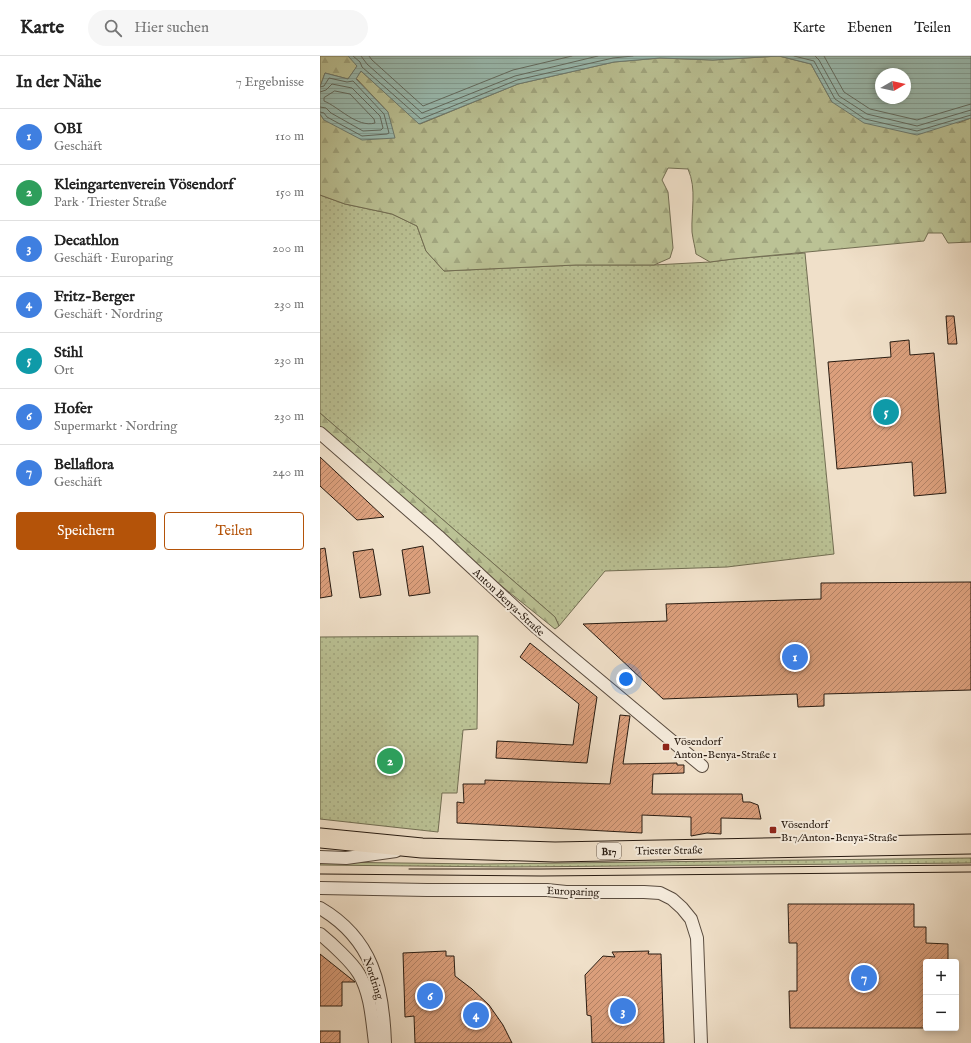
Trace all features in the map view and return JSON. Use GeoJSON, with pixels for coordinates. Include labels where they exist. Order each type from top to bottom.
{"type":"FeatureCollection","features":[{"type":"Feature","properties":{"kind":"main road","name":"Triester Straße"},"geometry":{"type":"LineString","coordinates":[[320,838],[422,848],[555,852],[971,844]]}},
{"type":"Feature","properties":{"kind":"street","name":"Anton Benya-Straße"},"geometry":{"type":"LineString","coordinates":[[320,433],[438,536],[537,628],[702,766]]}},
{"type":"Feature","properties":{"kind":"street"},"geometry":{"type":"LineString","coordinates":[[320,857],[346,858],[422,848]]}},
{"type":"Feature","properties":{"kind":"street","name":"Europaring"},"geometry":{"type":"LineString","coordinates":[[320,888],[547,890],[566,892],[660,893],[672,899],[691,919],[697,938],[700,1043]]}},
{"type":"Feature","properties":{"kind":"street","name":"Nordring"},"geometry":{"type":"LineString","coordinates":[[320,908],[347,928],[360,944],[370,960],[378,983],[383,1008],[385,1043]]}},
{"type":"Feature","properties":{"kind":"street","name":"Nordring"},"geometry":{"type":"LineString","coordinates":[[320,934],[358,972],[363,981],[369,1004],[375,1043]]}},
{"type":"Feature","properties":{"kind":"green space"},"geometry":{"type":"Polygon","coordinates":[[[320,56],[348,56],[358,65],[348,79],[325,73],[320,87],[320,56]]]}},
{"type":"Feature","properties":{"kind":"green space"},"geometry":{"type":"Polygon","coordinates":[[[779,56],[811,64],[832,102],[958,123],[971,118],[971,242],[948,243],[942,233],[928,233],[924,241],[710,262],[696,254],[692,232],[693,192],[691,177],[688,169],[668,168],[662,180],[668,192],[673,248],[670,258],[654,265],[576,265],[444,271],[426,251],[417,226],[392,214],[345,204],[320,195],[320,114],[324,120],[388,112],[356,78],[361,71],[420,124],[518,84],[614,62],[660,58],[713,60],[779,56]]]}},
{"type":"Feature","properties":{"kind":"green space"},"geometry":{"type":"Polygon","coordinates":[[[320,195],[345,204],[392,214],[417,226],[426,251],[444,271],[576,265],[654,265],[710,262],[805,253],[834,554],[727,567],[605,571],[559,626],[555,617],[320,413],[320,195]]]}},
{"type":"Feature","properties":{"kind":"green space"},"geometry":{"type":"Polygon","coordinates":[[[320,413],[555,617],[559,626],[555,629],[484,572],[320,428],[320,413]]]}},
{"type":"Feature","properties":{"kind":"green space"},"geometry":{"type":"Polygon","coordinates":[[[478,636],[477,729],[463,730],[457,793],[442,793],[438,832],[320,819],[320,637],[478,636]]]}},
{"type":"Feature","properties":{"kind":"green space"},"geometry":{"type":"Polygon","coordinates":[[[971,858],[971,863],[510,867],[320,865],[320,862],[483,864],[971,858]]]}},
{"type":"Feature","properties":{"kind":"water"},"geometry":{"type":"Polygon","coordinates":[[[348,56],[779,56],[713,60],[660,58],[614,62],[518,84],[419,124],[361,71],[356,79],[388,112],[395,138],[362,140],[324,120],[320,114],[320,87],[325,73],[348,79],[357,66],[348,56]]]}},
{"type":"Feature","properties":{"kind":"water"},"geometry":{"type":"Polygon","coordinates":[[[779,56],[971,56],[971,118],[917,135],[864,123],[832,102],[811,64],[779,56]]]}},
{"type":"Feature","properties":{"kind":"building"},"geometry":{"type":"Polygon","coordinates":[[[946,316],[954,316],[957,344],[948,344],[946,316]]]}},
{"type":"Feature","properties":{"kind":"building"},"geometry":{"type":"Polygon","coordinates":[[[909,340],[910,355],[934,353],[946,493],[914,496],[912,462],[837,469],[828,362],[891,357],[890,342],[909,340]]]}},
{"type":"Feature","properties":{"kind":"building"},"geometry":{"type":"Polygon","coordinates":[[[320,457],[384,517],[357,520],[320,486],[320,457]]]}},
{"type":"Feature","properties":{"kind":"building"},"geometry":{"type":"Polygon","coordinates":[[[423,546],[430,593],[409,596],[402,550],[423,546]]]}},
{"type":"Feature","properties":{"kind":"building"},"geometry":{"type":"Polygon","coordinates":[[[325,548],[332,596],[320,598],[320,549],[325,548]]]}},
{"type":"Feature","properties":{"kind":"building"},"geometry":{"type":"Polygon","coordinates":[[[373,549],[381,595],[360,598],[353,552],[373,549]]]}},
{"type":"Feature","properties":{"kind":"building"},"geometry":{"type":"Polygon","coordinates":[[[971,582],[971,690],[824,694],[824,706],[798,707],[797,694],[663,699],[583,624],[667,621],[666,604],[821,599],[821,583],[971,582]]]}},
{"type":"Feature","properties":{"kind":"building"},"geometry":{"type":"Polygon","coordinates":[[[530,643],[597,697],[587,763],[496,758],[497,741],[573,745],[579,704],[520,657],[530,643]]]}},
{"type":"Feature","properties":{"kind":"building"},"geometry":{"type":"Polygon","coordinates":[[[620,715],[630,716],[623,764],[677,763],[677,765],[684,765],[684,773],[653,774],[652,794],[742,794],[743,802],[750,802],[758,805],[761,819],[721,818],[721,834],[707,833],[691,836],[691,817],[642,815],[642,833],[457,823],[457,802],[464,803],[463,784],[485,784],[485,780],[610,784],[620,715]]]}},
{"type":"Feature","properties":{"kind":"building"},"geometry":{"type":"Polygon","coordinates":[[[788,904],[914,904],[914,927],[926,927],[926,943],[948,944],[948,959],[923,959],[923,1028],[790,1028],[789,991],[797,991],[797,943],[789,943],[788,904]]]}},
{"type":"Feature","properties":{"kind":"building"},"geometry":{"type":"Polygon","coordinates":[[[446,951],[446,956],[454,956],[455,976],[489,1005],[503,1025],[512,1043],[415,1043],[414,1016],[405,1017],[403,953],[446,951]]]}},
{"type":"Feature","properties":{"kind":"building"},"geometry":{"type":"Polygon","coordinates":[[[649,951],[648,954],[661,954],[664,1043],[592,1043],[591,1016],[587,1015],[585,975],[603,956],[615,957],[612,952],[649,951]]]}},
{"type":"Feature","properties":{"kind":"building"},"geometry":{"type":"Polygon","coordinates":[[[320,954],[355,982],[342,982],[342,1006],[320,1006],[320,954]]]}},
{"type":"Feature","properties":{"kind":"building"},"geometry":{"type":"Polygon","coordinates":[[[320,1031],[340,1031],[340,1043],[320,1043],[320,1031]]]}},
{"type":"Feature","properties":{"kind":"tram line"},"geometry":{"type":"LineString","coordinates":[[409,869],[971,865]]}},
{"type":"Feature","properties":{"kind":"tram line"},"geometry":{"type":"LineString","coordinates":[[320,874],[541,876],[971,872]]}},
{"type":"Feature","properties":{"kind":"place","name":"Stihl"},"geometry":{"type":"Point","coordinates":[886,412]}},
{"type":"Feature","properties":{"kind":"place","name":"OBI"},"geometry":{"type":"Point","coordinates":[795,657]}},
{"type":"Feature","properties":{"kind":"place","name":"Vösendorf Anton-Benya-Straße 1"},"geometry":{"type":"Point","coordinates":[666,747]}},
{"type":"Feature","properties":{"kind":"place","name":"Kleingartenverein Vösendorf"},"geometry":{"type":"Point","coordinates":[390,761]}},
{"type":"Feature","properties":{"kind":"place","name":"Vösendorf B17/Anton-Benya-Straße"},"geometry":{"type":"Point","coordinates":[773,830]}},
{"type":"Feature","properties":{"kind":"place","name":"Bellaflora"},"geometry":{"type":"Point","coordinates":[864,978]}},
{"type":"Feature","properties":{"kind":"place","name":"Hofer"},"geometry":{"type":"Point","coordinates":[430,996]}},
{"type":"Feature","properties":{"kind":"place","name":"Decathlon"},"geometry":{"type":"Point","coordinates":[623,1011]}},
{"type":"Feature","properties":{"kind":"place","name":"Fritz-Berger"},"geometry":{"type":"Point","coordinates":[476,1015]}}]}
